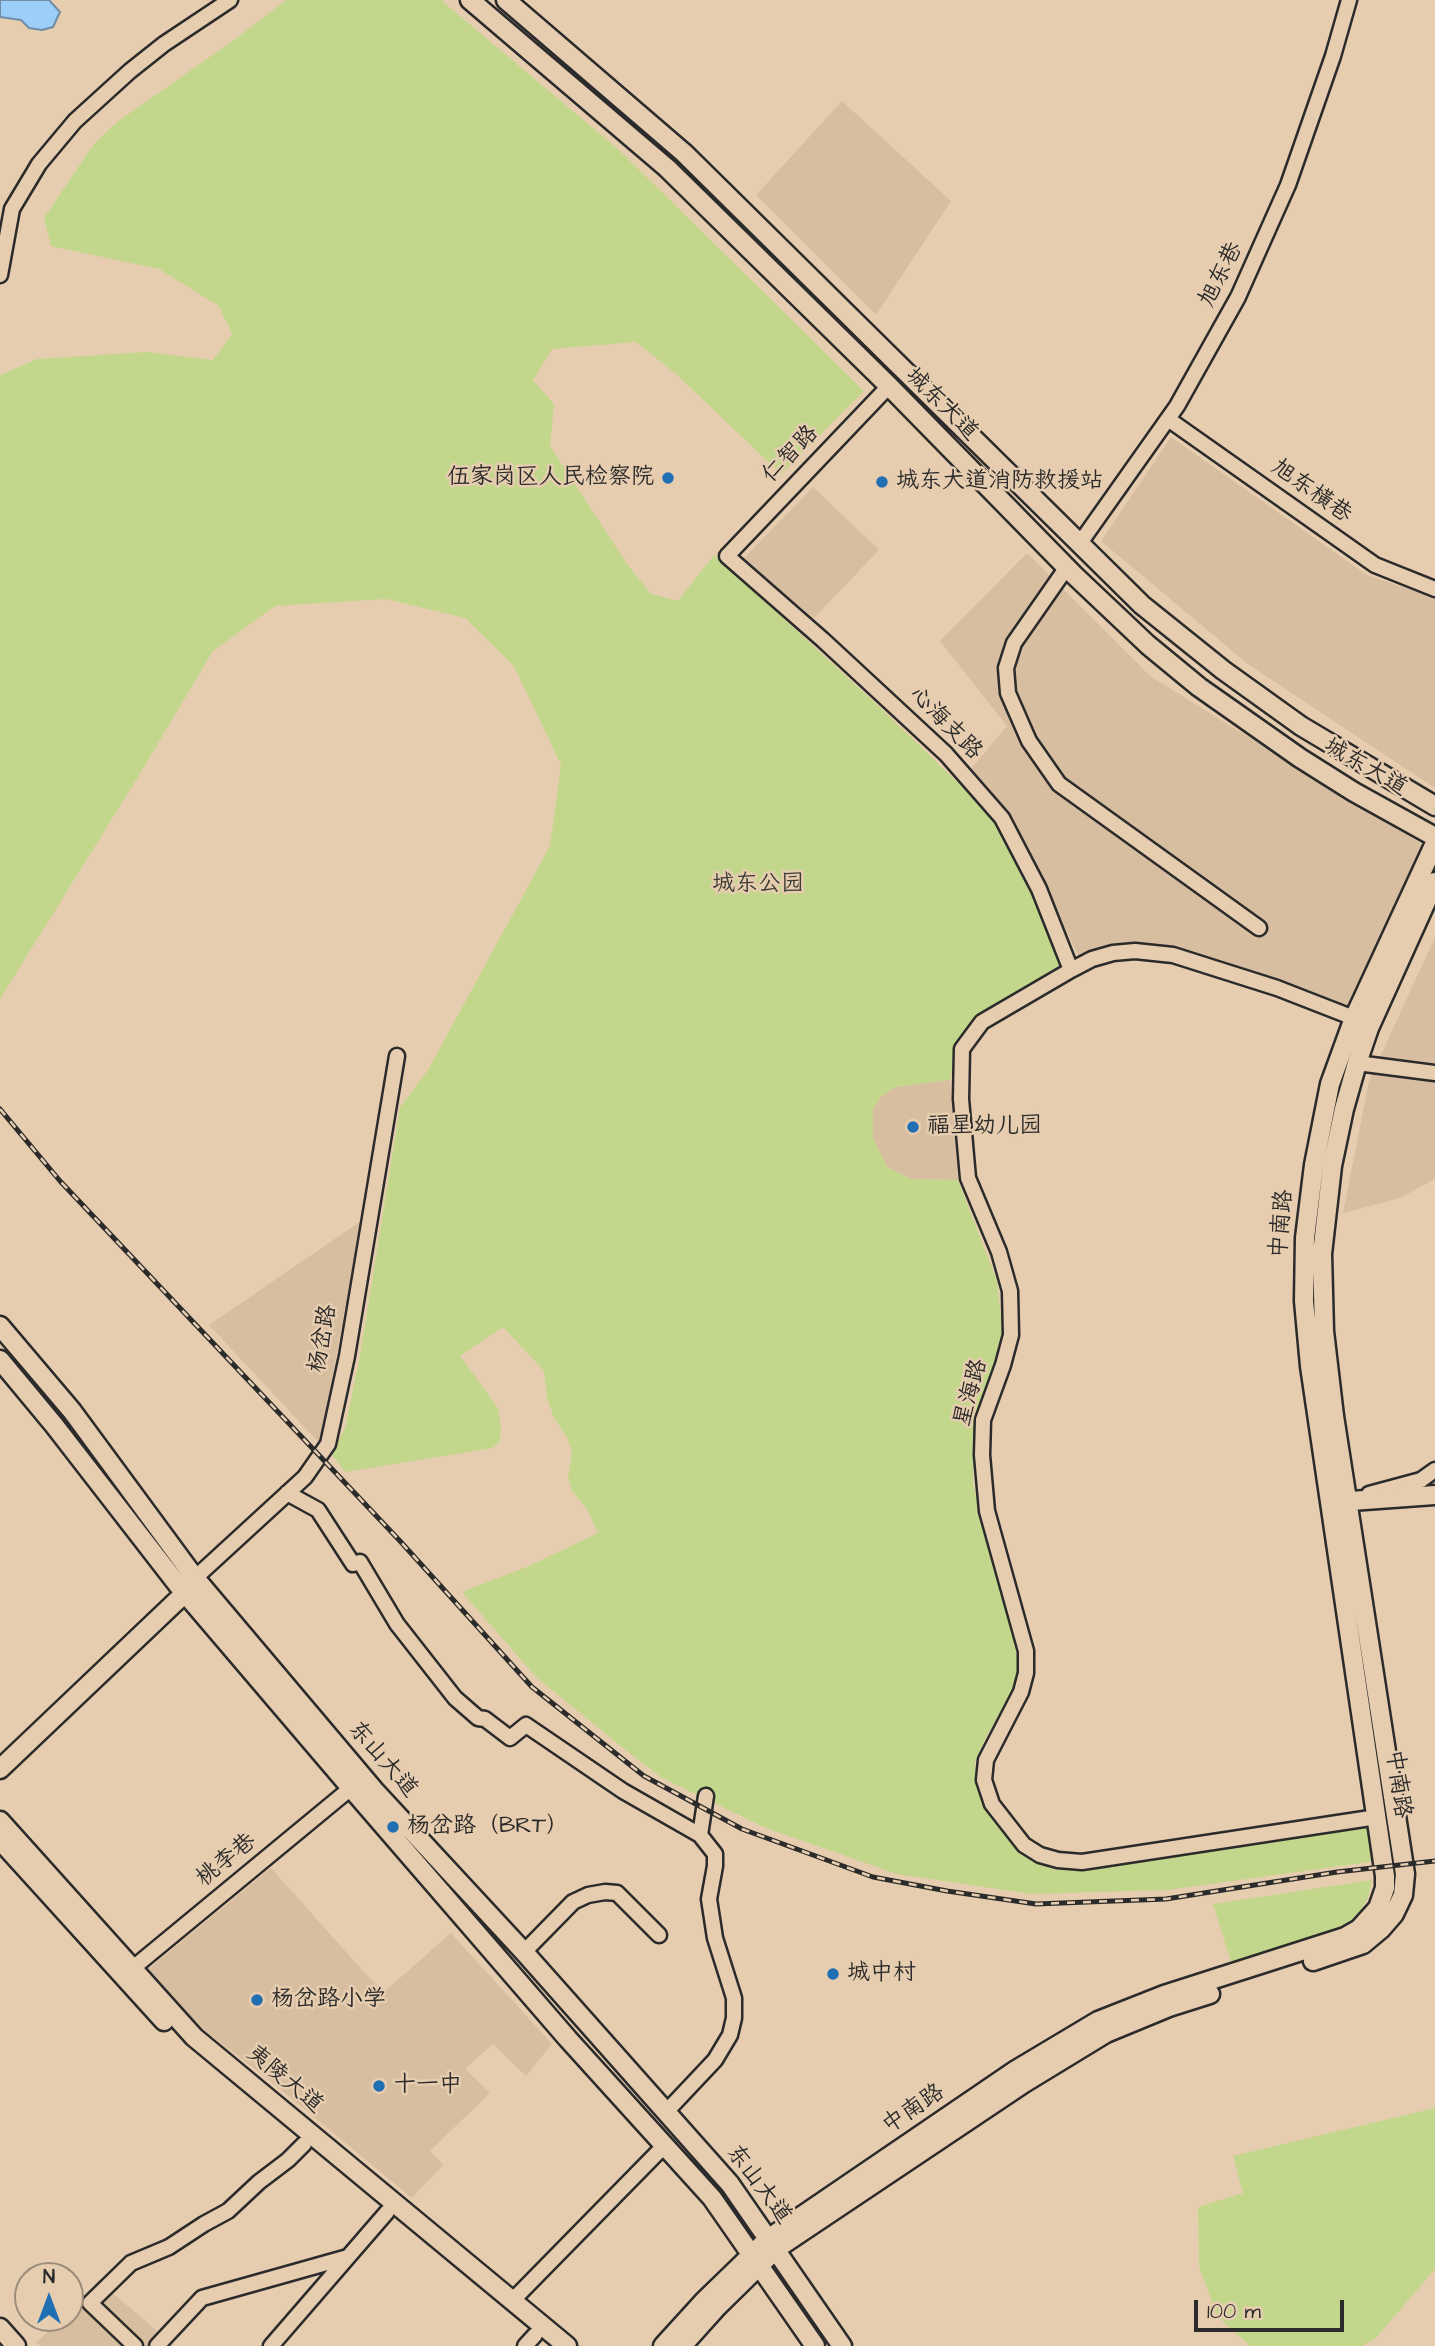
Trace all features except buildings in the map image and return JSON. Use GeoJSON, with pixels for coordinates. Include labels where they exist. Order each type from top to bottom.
{"type":"FeatureCollection","features":[{"type":"Feature","properties":{"kind":"main road","name":"城东大道"},"geometry":{"type":"LineString","coordinates":[[470,0],[667,168],[889,386],[1111,612],[1199,687],[1300,758],[1435,837]]}},
{"type":"Feature","properties":{"kind":"main road","name":"城东大道"},"geometry":{"type":"LineString","coordinates":[[506,0],[684,153],[1142,605],[1181,638],[1301,726],[1435,806]]}},
{"type":"Feature","properties":{"kind":"main road","name":"中南路"},"geometry":{"type":"LineString","coordinates":[[772,2244],[1106,2032],[1169,2007],[1363,1944],[1381,1930],[1394,1914],[1402,1895],[1405,1874],[1340,1506],[1310,1366],[1304,1301],[1305,1238],[1314,1165],[1330,1084],[1353,1018],[1435,844]]}},
{"type":"Feature","properties":{"kind":"main road","name":"中南路"},"geometry":{"type":"LineString","coordinates":[[663,2346],[772,2244],[1016,2070],[1098,2021],[1164,1995],[1320,1947],[1359,1929],[1378,1908],[1385,1888],[1340,1506],[1334,1416],[1324,1331],[1322,1254],[1332,1166],[1357,1063],[1369,1028],[1435,882]]}},
{"type":"Feature","properties":{"kind":"main road","name":"东山大道"},"geometry":{"type":"LineString","coordinates":[[0,1326],[72,1411],[186,1585],[524,1952],[730,2184],[842,2346]]}},
{"type":"Feature","properties":{"kind":"main road","name":"东山大道"},"geometry":{"type":"LineString","coordinates":[[0,1360],[351,1788],[568,2039],[712,2198],[815,2346]]}},
{"type":"Feature","properties":{"kind":"main road"},"geometry":{"type":"LineString","coordinates":[[1340,1506],[1435,1494]]}},
{"type":"Feature","properties":{"kind":"main road"},"geometry":{"type":"LineString","coordinates":[[1340,1506],[1435,1505]]}},
{"type":"Feature","properties":{"kind":"main road","name":"杨岔路"},"geometry":{"type":"LineString","coordinates":[[0,1754],[186,1585]]}},
{"type":"Feature","properties":{"kind":"main road","name":"杨岔路"},"geometry":{"type":"LineString","coordinates":[[0,1769],[186,1585]]}},
{"type":"Feature","properties":{"kind":"main road","name":"夷陵大道"},"geometry":{"type":"LineString","coordinates":[[0,1821],[194,2037],[567,2346]]}},
{"type":"Feature","properties":{"kind":"main road","name":"夷陵大道"},"geometry":{"type":"LineString","coordinates":[[0,1840],[186,2045],[387,2212],[536,2342]]}},
{"type":"Feature","properties":{"kind":"main road","name":"中南路"},"geometry":{"type":"LineString","coordinates":[[682,2346],[755,2258]]}},
{"type":"Feature","properties":{"kind":"main road"},"geometry":{"type":"LineString","coordinates":[[0,2328],[16,2346]]}},
{"type":"Feature","properties":{"kind":"street"},"geometry":{"type":"LineString","coordinates":[[0,275],[12,209],[38,164],[75,121],[130,71],[164,44],[230,0]]}},
{"type":"Feature","properties":{"kind":"street","name":"旭东巷"},"geometry":{"type":"LineString","coordinates":[[1080,543],[1168,419],[1238,297],[1288,185],[1349,0]]}},
{"type":"Feature","properties":{"kind":"street","name":"仁智路"},"geometry":{"type":"LineString","coordinates":[[727,556],[889,386]]}},
{"type":"Feature","properties":{"kind":"street","name":"旭东横巷"},"geometry":{"type":"LineString","coordinates":[[1168,419],[1375,565],[1435,589]]}},
{"type":"Feature","properties":{"kind":"street","name":"心海支路"},"geometry":{"type":"LineString","coordinates":[[727,556],[946,754],[1002,818],[1039,888],[1071,970]]}},
{"type":"Feature","properties":{"kind":"street"},"geometry":{"type":"LineString","coordinates":[[1067,567],[1014,643],[1006,668],[1008,693],[1029,741],[1059,784],[1259,928]]}},
{"type":"Feature","properties":{"kind":"street","name":"星海路"},"geometry":{"type":"LineString","coordinates":[[1353,1018],[1277,988],[1173,955],[1135,951],[1113,953],[1092,959],[1071,970],[982,1022],[962,1049],[961,1099],[968,1178],[999,1252],[1010,1291],[1011,1335],[983,1420],[982,1455],[987,1511],[1026,1651],[1026,1672],[1021,1692],[986,1760],[984,1780],[992,1804],[1024,1845],[1049,1857],[1082,1862],[1377,1817]]}},
{"type":"Feature","properties":{"kind":"street","name":"杨岔路"},"geometry":{"type":"LineString","coordinates":[[186,1585],[305,1477],[328,1444],[347,1356],[397,1056]]}},
{"type":"Feature","properties":{"kind":"street"},"geometry":{"type":"LineString","coordinates":[[1357,1063],[1435,1073]]}},
{"type":"Feature","properties":{"kind":"street"},"geometry":{"type":"LineString","coordinates":[[1340,1506],[1421,1480],[1435,1471]]}},
{"type":"Feature","properties":{"kind":"street"},"geometry":{"type":"LineString","coordinates":[[288,1493],[318,1510],[353,1564],[360,1563],[397,1624],[455,1698],[478,1718],[485,1719],[510,1738],[526,1725],[623,1791],[699,1835],[715,1854],[709,1899],[715,1938],[734,1998],[734,2018],[730,2035],[715,2060],[666,2112]]}},
{"type":"Feature","properties":{"kind":"street","name":"桃李巷"},"geometry":{"type":"LineString","coordinates":[[133,1968],[351,1788]]}},
{"type":"Feature","properties":{"kind":"street"},"geometry":{"type":"LineString","coordinates":[[699,1835],[706,1796]]}},
{"type":"Feature","properties":{"kind":"street"},"geometry":{"type":"LineString","coordinates":[[524,1952],[573,1902],[588,1895],[605,1892],[617,1893],[659,1935]]}},
{"type":"Feature","properties":{"kind":"street"},"geometry":{"type":"LineString","coordinates":[[135,2346],[90,2303],[131,2263],[169,2247],[228,2211],[304,2144]]}},
{"type":"Feature","properties":{"kind":"street"},"geometry":{"type":"LineString","coordinates":[[512,2301],[665,2145]]}},
{"type":"Feature","properties":{"kind":"street"},"geometry":{"type":"LineString","coordinates":[[271,2346],[387,2212]]}},
{"type":"Feature","properties":{"kind":"street"},"geometry":{"type":"LineString","coordinates":[[157,2346],[202,2298],[348,2257]]}},
{"type":"Feature","properties":{"kind":"shaded area"},"geometry":{"type":"Polygon","coordinates":[[[842,101],[951,201],[876,315],[756,195],[842,101]]]}},
{"type":"Feature","properties":{"kind":"shaded area"},"geometry":{"type":"Polygon","coordinates":[[[1171,437],[1367,575],[1435,598],[1435,788],[1249,665],[1101,541],[1171,437]]]}},
{"type":"Feature","properties":{"kind":"shaded area"},"geometry":{"type":"Polygon","coordinates":[[[813,487],[879,550],[814,618],[743,559],[813,487]]]}},
{"type":"Feature","properties":{"kind":"shaded area"},"geometry":{"type":"Polygon","coordinates":[[[1027,553],[1150,676],[1425,846],[1349,1009],[1278,980],[1177,947],[1124,945],[1097,950],[1079,957],[1008,813],[970,770],[1007,726],[940,641],[1027,553]]]}},
{"type":"Feature","properties":{"kind":"shaded area"},"geometry":{"type":"Polygon","coordinates":[[[1435,937],[1435,1179],[1400,1198],[1343,1213],[1369,1081],[1435,937]]]}},
{"type":"Feature","properties":{"kind":"shaded area","name":"福星幼儿园"},"geometry":{"type":"Polygon","coordinates":[[[950,1080],[958,1180],[911,1179],[887,1167],[873,1138],[873,1109],[881,1097],[895,1087],[950,1080]]]}},
{"type":"Feature","properties":{"kind":"shaded area"},"geometry":{"type":"Polygon","coordinates":[[[361,1221],[320,1444],[209,1325],[361,1221]]]}},
{"type":"Feature","properties":{"kind":"shaded area"},"geometry":{"type":"Polygon","coordinates":[[[271,1868],[384,1992],[451,1933],[552,2044],[526,2076],[493,2044],[465,2069],[490,2093],[430,2151],[443,2165],[412,2198],[268,2079],[201,2028],[148,1969],[271,1868]]]}},
{"type":"Feature","properties":{"kind":"shaded area"},"geometry":{"type":"Polygon","coordinates":[[[103,2285],[175,2346],[40,2346],[36,2342],[48,2332],[84,2332],[84,2301],[103,2285]]]}},
{"type":"Feature","properties":{"kind":"green space","name":"城东公园"},"geometry":{"type":"Polygon","coordinates":[[[286,0],[441,0],[619,150],[864,391],[781,474],[675,373],[636,342],[552,349],[533,380],[554,404],[550,446],[627,564],[651,594],[678,601],[714,555],[883,710],[995,819],[1032,890],[1060,965],[976,1016],[958,1039],[950,1080],[895,1087],[881,1097],[873,1109],[873,1138],[887,1167],[911,1179],[958,1180],[997,1281],[1003,1339],[974,1418],[973,1482],[1019,1667],[1015,1687],[985,1739],[975,1763],[976,1781],[984,1806],[1012,1842],[1029,1858],[1044,1864],[1069,1868],[1370,1821],[1376,1861],[1168,1890],[1031,1894],[897,1874],[766,1828],[662,1778],[628,1752],[536,1677],[462,1592],[529,1566],[598,1533],[588,1511],[572,1491],[568,1477],[572,1454],[568,1439],[554,1418],[547,1398],[544,1371],[503,1327],[460,1356],[498,1408],[500,1441],[493,1448],[345,1472],[332,1455],[345,1428],[360,1356],[400,1107],[428,1070],[550,846],[561,765],[514,666],[465,618],[386,599],[275,606],[213,651],[0,999],[0,375],[37,359],[147,352],[213,360],[232,334],[219,306],[159,269],[51,246],[44,218],[93,145],[117,122],[286,0]]]}},
{"type":"Feature","properties":{"kind":"green space"},"geometry":{"type":"Polygon","coordinates":[[[1372,1880],[1368,1898],[1361,1909],[1351,1921],[1339,1929],[1232,1965],[1213,1904],[1372,1880]]]}},
{"type":"Feature","properties":{"kind":"green space"},"geometry":{"type":"Polygon","coordinates":[[[1435,2108],[1435,2269],[1376,2338],[1361,2346],[1250,2346],[1217,2316],[1199,2266],[1198,2207],[1243,2193],[1233,2156],[1435,2108]]]}},
{"type":"Feature","properties":{"kind":"water"},"geometry":{"type":"Polygon","coordinates":[[[0,0],[49,0],[60,12],[53,27],[42,30],[29,28],[21,20],[0,17],[0,0]]]}},
{"type":"Feature","properties":{"kind":"railway"},"geometry":{"type":"LineString","coordinates":[[0,1109],[60,1181],[400,1541],[532,1687],[644,1776],[742,1829],[873,1877],[1036,1904],[1166,1899],[1337,1872],[1435,1861]]}},
{"type":"Feature","properties":{"kind":"place","name":"伍家岗区人民检察院"},"geometry":{"type":"Point","coordinates":[668,478]}},
{"type":"Feature","properties":{"kind":"place","name":"城东大道消防救援站"},"geometry":{"type":"Point","coordinates":[882,482]}},
{"type":"Feature","properties":{"kind":"place","name":"福星幼儿园"},"geometry":{"type":"Point","coordinates":[913,1127]}},
{"type":"Feature","properties":{"kind":"place","name":"杨岔路（BRT）"},"geometry":{"type":"Point","coordinates":[393,1827]}},
{"type":"Feature","properties":{"kind":"place","name":"城中村"},"geometry":{"type":"Point","coordinates":[833,1974]}},
{"type":"Feature","properties":{"kind":"place","name":"杨岔路小学"},"geometry":{"type":"Point","coordinates":[257,2000]}},
{"type":"Feature","properties":{"kind":"place","name":"十一中"},"geometry":{"type":"Point","coordinates":[379,2086]}}]}
